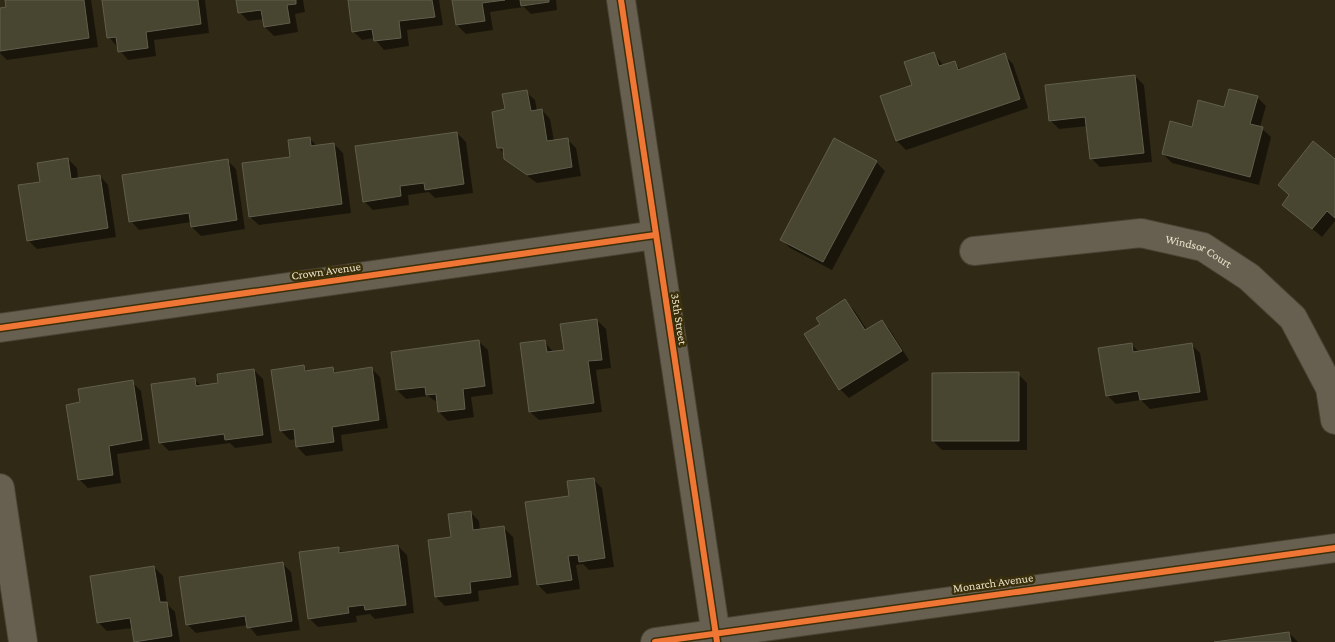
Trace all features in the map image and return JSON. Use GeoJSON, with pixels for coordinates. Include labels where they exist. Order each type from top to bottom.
{"type":"FeatureCollection","features":[{"type":"Feature","properties":{"kind":"street","name":"35th Street"},"geometry":{"type":"LineString","coordinates":[[621,0],[716,638]]}},
{"type":"Feature","properties":{"kind":"street","name":"Windsor Court"},"geometry":{"type":"LineString","coordinates":[[974,252],[1141,233],[1203,247],[1250,276],[1293,318],[1330,388],[1335,420]]}},
{"type":"Feature","properties":{"kind":"street","name":"Crown Avenue"},"geometry":{"type":"LineString","coordinates":[[0,328],[655,235]]}},
{"type":"Feature","properties":{"kind":"street"},"geometry":{"type":"LineString","coordinates":[[0,488],[23,642]]}},
{"type":"Feature","properties":{"kind":"street","name":"Monarch Avenue"},"geometry":{"type":"LineString","coordinates":[[655,642],[716,638],[1335,548]]}},
{"type":"Feature","properties":{"kind":"building"},"geometry":{"type":"Polygon","coordinates":[[[5,0],[84,0],[89,38],[0,51],[0,8],[6,7],[5,0]]]}},
{"type":"Feature","properties":{"kind":"building"},"geometry":{"type":"Polygon","coordinates":[[[102,0],[198,0],[201,24],[146,32],[148,48],[118,52],[116,37],[107,38],[102,0]]]}},
{"type":"Feature","properties":{"kind":"building"},"geometry":{"type":"Polygon","coordinates":[[[236,0],[296,0],[296,4],[287,5],[290,23],[264,27],[261,10],[238,13],[236,0]]]}},
{"type":"Feature","properties":{"kind":"building"},"geometry":{"type":"Polygon","coordinates":[[[348,0],[432,0],[435,17],[399,21],[401,38],[374,41],[372,29],[352,32],[348,0]]]}},
{"type":"Feature","properties":{"kind":"building"},"geometry":{"type":"Polygon","coordinates":[[[452,0],[505,0],[482,3],[485,21],[456,25],[452,0]]]}},
{"type":"Feature","properties":{"kind":"building"},"geometry":{"type":"Polygon","coordinates":[[[520,0],[549,0],[549,2],[521,6],[520,0]]]}},
{"type":"Feature","properties":{"kind":"building"},"geometry":{"type":"Polygon","coordinates":[[[934,52],[939,66],[955,61],[958,70],[1005,53],[1020,99],[896,141],[880,96],[912,85],[904,62],[934,52]]]}},
{"type":"Feature","properties":{"kind":"building"},"geometry":{"type":"Polygon","coordinates":[[[1135,75],[1144,153],[1090,159],[1085,117],[1049,121],[1045,85],[1135,75]]]}},
{"type":"Feature","properties":{"kind":"building"},"geometry":{"type":"Polygon","coordinates":[[[1229,89],[1258,96],[1250,124],[1263,127],[1250,177],[1162,154],[1170,121],[1192,127],[1198,100],[1224,107],[1229,89]]]}},
{"type":"Feature","properties":{"kind":"building"},"geometry":{"type":"Polygon","coordinates":[[[527,90],[531,111],[542,109],[547,141],[568,138],[572,167],[527,175],[504,159],[503,148],[497,148],[492,112],[505,109],[502,94],[527,90]]]}},
{"type":"Feature","properties":{"kind":"building"},"geometry":{"type":"Polygon","coordinates":[[[457,132],[464,184],[425,190],[424,183],[400,186],[401,196],[363,202],[355,146],[457,132]]]}},
{"type":"Feature","properties":{"kind":"building"},"geometry":{"type":"Polygon","coordinates":[[[310,137],[311,146],[334,143],[342,204],[249,217],[242,163],[290,157],[288,140],[310,137]]]}},
{"type":"Feature","properties":{"kind":"building"},"geometry":{"type":"Polygon","coordinates":[[[834,138],[877,161],[823,262],[780,240],[834,138]]]}},
{"type":"Feature","properties":{"kind":"building"},"geometry":{"type":"Polygon","coordinates":[[[1313,141],[1335,159],[1335,218],[1327,211],[1312,229],[1282,205],[1289,195],[1278,185],[1313,141]]]}},
{"type":"Feature","properties":{"kind":"building"},"geometry":{"type":"Polygon","coordinates":[[[68,158],[71,179],[100,175],[108,228],[27,241],[18,185],[40,182],[37,163],[68,158]]]}},
{"type":"Feature","properties":{"kind":"building"},"geometry":{"type":"Polygon","coordinates":[[[228,159],[237,220],[191,227],[189,213],[129,222],[122,175],[228,159]]]}},
{"type":"Feature","properties":{"kind":"building"},"geometry":{"type":"Polygon","coordinates":[[[845,299],[865,330],[882,320],[902,351],[839,390],[804,334],[820,324],[816,318],[845,299]]]}},
{"type":"Feature","properties":{"kind":"building"},"geometry":{"type":"Polygon","coordinates":[[[597,319],[602,360],[588,361],[594,403],[529,412],[520,343],[545,340],[547,352],[564,350],[560,324],[597,319]]]}},
{"type":"Feature","properties":{"kind":"building"},"geometry":{"type":"Polygon","coordinates":[[[479,340],[485,386],[463,389],[465,409],[438,412],[436,394],[426,395],[425,387],[396,390],[391,352],[479,340]]]}},
{"type":"Feature","properties":{"kind":"building"},"geometry":{"type":"Polygon","coordinates":[[[1132,343],[1133,352],[1192,343],[1200,392],[1140,400],[1138,391],[1106,396],[1098,348],[1132,343]]]}},
{"type":"Feature","properties":{"kind":"building"},"geometry":{"type":"Polygon","coordinates":[[[304,365],[305,371],[333,367],[334,373],[372,367],[379,420],[332,427],[334,442],[296,447],[294,429],[280,431],[271,370],[304,365]]]}},
{"type":"Feature","properties":{"kind":"building"},"geometry":{"type":"Polygon","coordinates":[[[254,369],[263,435],[225,440],[224,434],[159,443],[151,384],[195,378],[196,386],[218,383],[217,374],[254,369]]]}},
{"type":"Feature","properties":{"kind":"building"},"geometry":{"type":"Polygon","coordinates":[[[1019,372],[1019,441],[932,441],[932,373],[1019,372]]]}},
{"type":"Feature","properties":{"kind":"building"},"geometry":{"type":"Polygon","coordinates":[[[133,380],[142,440],[109,446],[113,475],[78,480],[66,405],[80,402],[78,389],[133,380]]]}},
{"type":"Feature","properties":{"kind":"building"},"geometry":{"type":"Polygon","coordinates":[[[594,478],[605,558],[579,562],[578,555],[568,556],[572,580],[537,585],[525,502],[569,496],[567,481],[594,478]]]}},
{"type":"Feature","properties":{"kind":"building"},"geometry":{"type":"Polygon","coordinates":[[[471,511],[473,530],[504,526],[511,577],[470,582],[471,593],[435,597],[428,540],[451,537],[448,514],[471,511]]]}},
{"type":"Feature","properties":{"kind":"building"},"geometry":{"type":"Polygon","coordinates":[[[398,545],[406,605],[365,610],[364,605],[348,607],[349,613],[308,619],[299,552],[339,547],[339,553],[398,545]]]}},
{"type":"Feature","properties":{"kind":"building"},"geometry":{"type":"Polygon","coordinates":[[[283,562],[292,621],[247,628],[245,616],[186,625],[179,577],[283,562]]]}},
{"type":"Feature","properties":{"kind":"building"},"geometry":{"type":"Polygon","coordinates":[[[154,566],[160,602],[167,602],[172,636],[134,642],[130,618],[97,623],[90,576],[154,566]]]}},
{"type":"Feature","properties":{"kind":"building"},"geometry":{"type":"Polygon","coordinates":[[[1289,632],[1291,642],[1214,642],[1289,632]]]}},
{"type":"Feature","properties":{"kind":"cycle path"},"geometry":{"type":"LineString","coordinates":[[621,0],[717,642]]}},
{"type":"Feature","properties":{"kind":"cycle path"},"geometry":{"type":"LineString","coordinates":[[0,328],[655,235]]}},
{"type":"Feature","properties":{"kind":"cycle path"},"geometry":{"type":"LineString","coordinates":[[655,642],[1335,548]]}}]}
